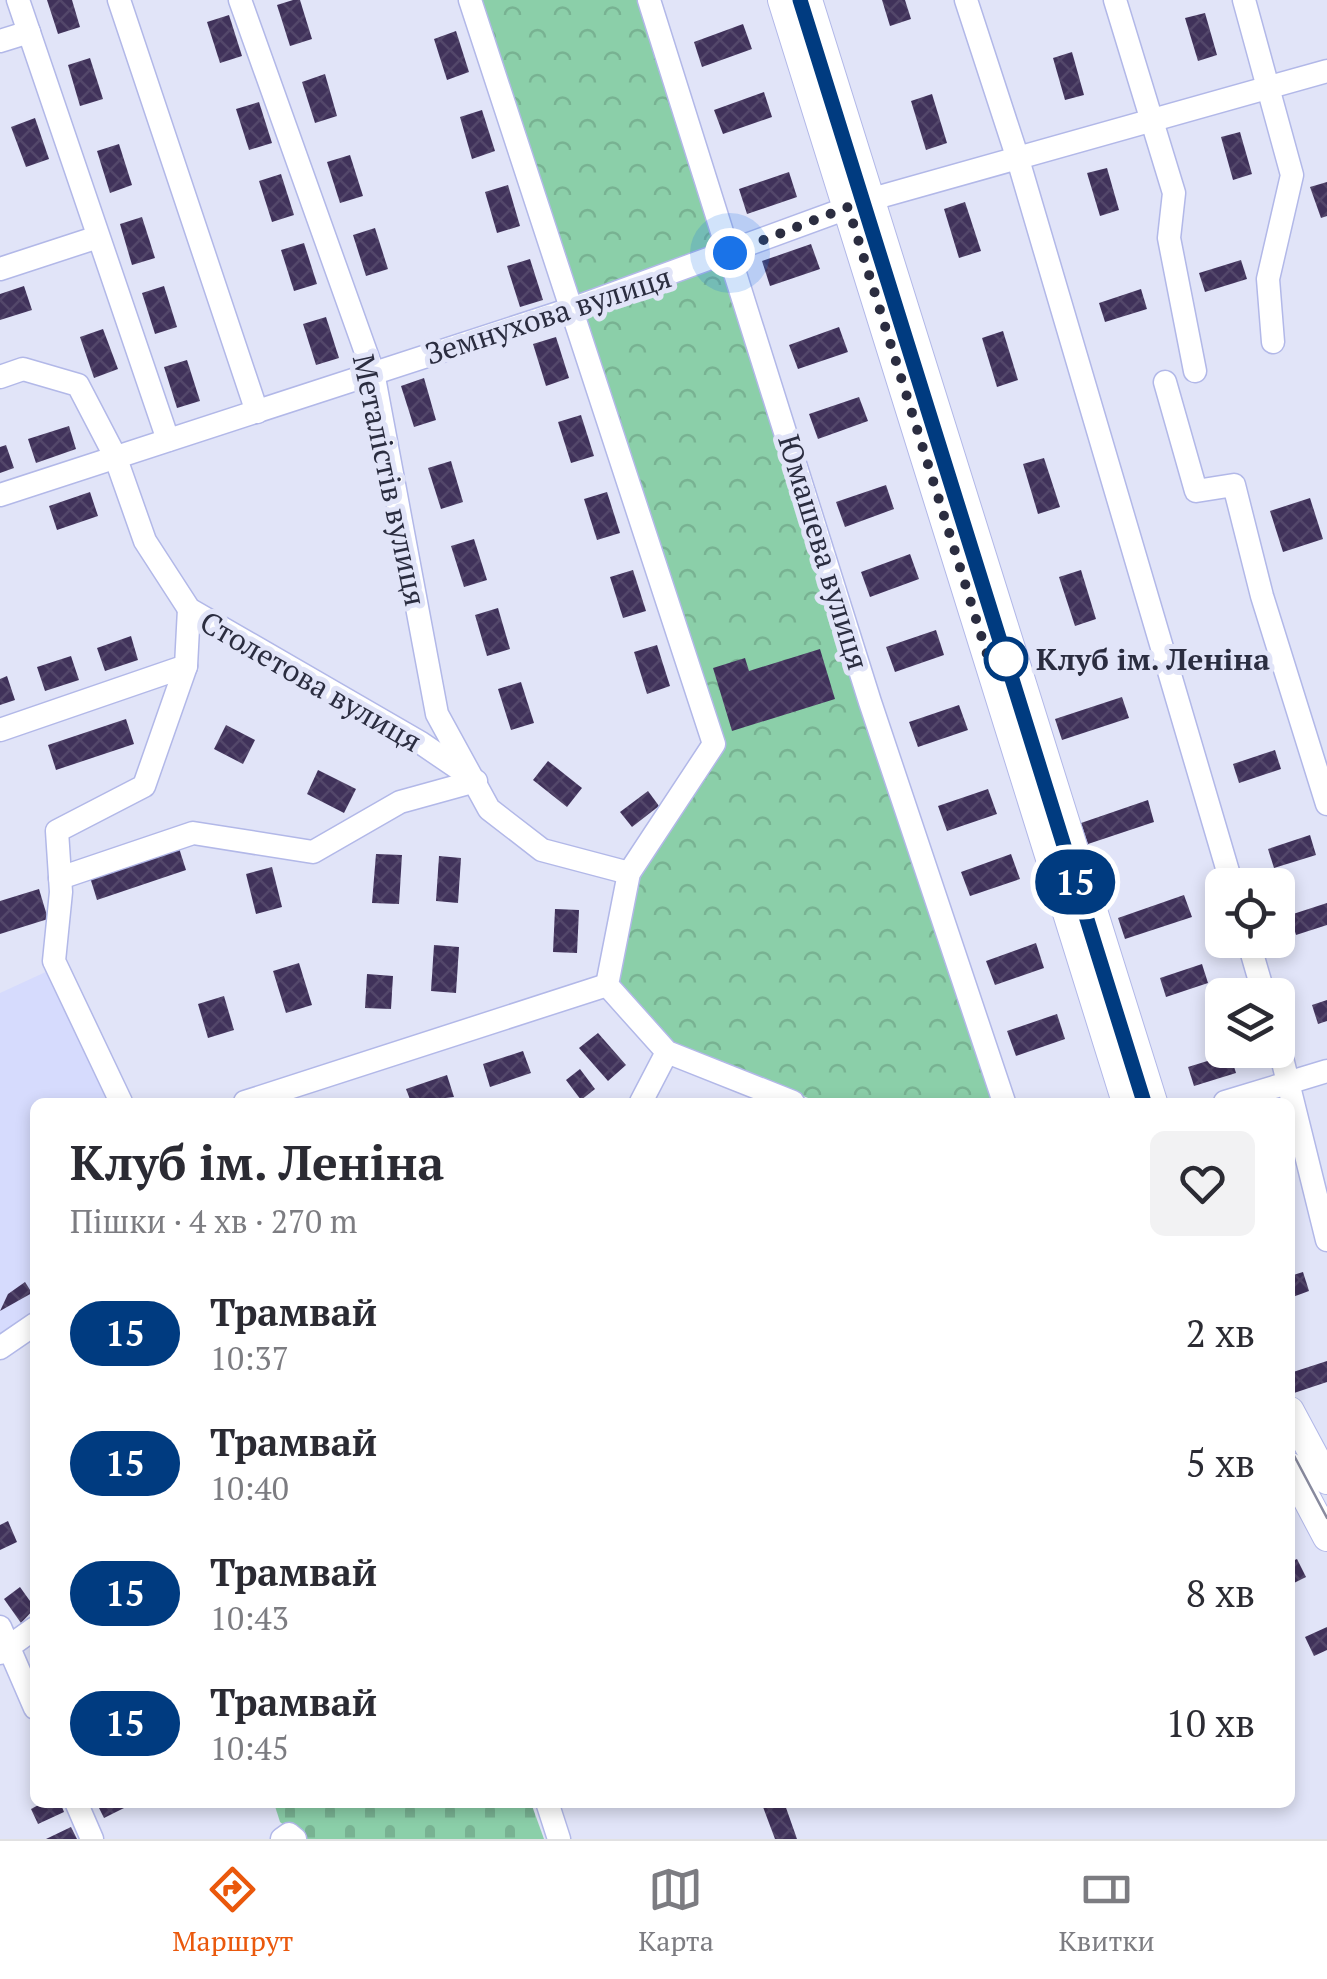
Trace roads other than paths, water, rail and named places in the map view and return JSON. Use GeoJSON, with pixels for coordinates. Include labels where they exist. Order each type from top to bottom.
{"type":"FeatureCollection","features":[{"type":"Feature","properties":{"kind":"main road"},"geometry":{"type":"LineString","coordinates":[[782,0],[860,203],[1152,1098]]}},
{"type":"Feature","properties":{"kind":"main road"},"geometry":{"type":"LineString","coordinates":[[808,0],[860,203],[1125,1098]]}},
{"type":"Feature","properties":{"kind":"main road"},"geometry":{"type":"LineString","coordinates":[[1295,1420],[1327,1480]]}},
{"type":"Feature","properties":{"kind":"main road"},"geometry":{"type":"LineString","coordinates":[[1295,1476],[1327,1537]]}},
{"type":"Feature","properties":{"kind":"street"},"geometry":{"type":"LineString","coordinates":[[18,0],[168,440]]}},
{"type":"Feature","properties":{"kind":"street"},"geometry":{"type":"LineString","coordinates":[[119,0],[256,412]]}},
{"type":"Feature","properties":{"kind":"street","name":"Металістів вулиця"},"geometry":{"type":"LineString","coordinates":[[240,0],[373,372],[436,714],[490,809],[542,850],[629,873]]}},
{"type":"Feature","properties":{"kind":"street"},"geometry":{"type":"LineString","coordinates":[[470,0],[714,744],[629,873],[607,985]]}},
{"type":"Feature","properties":{"kind":"street","name":"Юмашева вулиця"},"geometry":{"type":"LineString","coordinates":[[650,0],[870,702],[1003,1098]]}},
{"type":"Feature","properties":{"kind":"street"},"geometry":{"type":"LineString","coordinates":[[966,0],[1017,156],[1227,868]]}},
{"type":"Feature","properties":{"kind":"street"},"geometry":{"type":"LineString","coordinates":[[1115,0],[1174,193],[1169,238],[1195,371]]}},
{"type":"Feature","properties":{"kind":"street"},"geometry":{"type":"LineString","coordinates":[[1244,0],[1292,175],[1268,278],[1273,342]]}},
{"type":"Feature","properties":{"kind":"street"},"geometry":{"type":"LineString","coordinates":[[0,41],[28,32]]}},
{"type":"Feature","properties":{"kind":"street","name":"Земнухова вулиця"},"geometry":{"type":"LineString","coordinates":[[0,495],[574,308],[860,203],[1269,84],[1327,71]]}},
{"type":"Feature","properties":{"kind":"street"},"geometry":{"type":"LineString","coordinates":[[0,269],[98,237]]}},
{"type":"Feature","properties":{"kind":"street","name":"Столетова вулиця"},"geometry":{"type":"LineString","coordinates":[[0,377],[23,369],[78,384],[115,456],[145,541],[188,610],[421,743],[476,781]]}},
{"type":"Feature","properties":{"kind":"street"},"geometry":{"type":"LineString","coordinates":[[1165,382],[1196,491],[1234,485],[1262,596],[1327,804]]}},
{"type":"Feature","properties":{"kind":"street"},"geometry":{"type":"LineString","coordinates":[[119,1098],[54,961],[60,878],[57,831],[144,786],[186,666],[188,610]]}},
{"type":"Feature","properties":{"kind":"street"},"geometry":{"type":"LineString","coordinates":[[0,730],[186,666]]}},
{"type":"Feature","properties":{"kind":"street"},"geometry":{"type":"LineString","coordinates":[[60,878],[193,833],[313,852],[400,802],[476,781]]}},
{"type":"Feature","properties":{"kind":"street"},"geometry":{"type":"LineString","coordinates":[[607,985],[668,1052],[775,1098]]}},
{"type":"Feature","properties":{"kind":"street"},"geometry":{"type":"LineString","coordinates":[[276,1098],[315,1093],[607,985]]}},
{"type":"Feature","properties":{"kind":"street"},"geometry":{"type":"LineString","coordinates":[[643,1098],[668,1052]]}},
{"type":"Feature","properties":{"kind":"street"},"geometry":{"type":"LineString","coordinates":[[1285,1068],[1293,1098]]}},
{"type":"Feature","properties":{"kind":"street"},"geometry":{"type":"LineString","coordinates":[[1237,1098],[1327,1071]]}},
{"type":"Feature","properties":{"kind":"street"},"geometry":{"type":"LineString","coordinates":[[1295,1107],[1327,1240]]}},
{"type":"Feature","properties":{"kind":"street"},"geometry":{"type":"LineString","coordinates":[[0,1348],[30,1327]]}},
{"type":"Feature","properties":{"kind":"street"},"geometry":{"type":"LineString","coordinates":[[30,1630],[3,1642],[30,1698]]}},
{"type":"Feature","properties":{"kind":"street"},"geometry":{"type":"LineString","coordinates":[[79,1808],[92,1839]]}},
{"type":"Feature","properties":{"kind":"street"},"geometry":{"type":"LineString","coordinates":[[549,1808],[559,1839]]}},
{"type":"Feature","properties":{"kind":"tram line"},"geometry":{"type":"LineString","coordinates":[[800,0],[1143,1098]]}},
{"type":"Feature","properties":{"kind":"tram line","name":"15"},"geometry":{"type":"LineString","coordinates":[[800,0],[1143,1098]]}},
{"type":"Feature","properties":{"kind":"tram line"},"geometry":{"type":"LineString","coordinates":[[1295,1457],[1327,1518]]}},
{"type":"Feature","properties":{"kind":"place","name":"Клуб ім. Леніна"},"geometry":{"type":"Point","coordinates":[1006,659]}}]}
